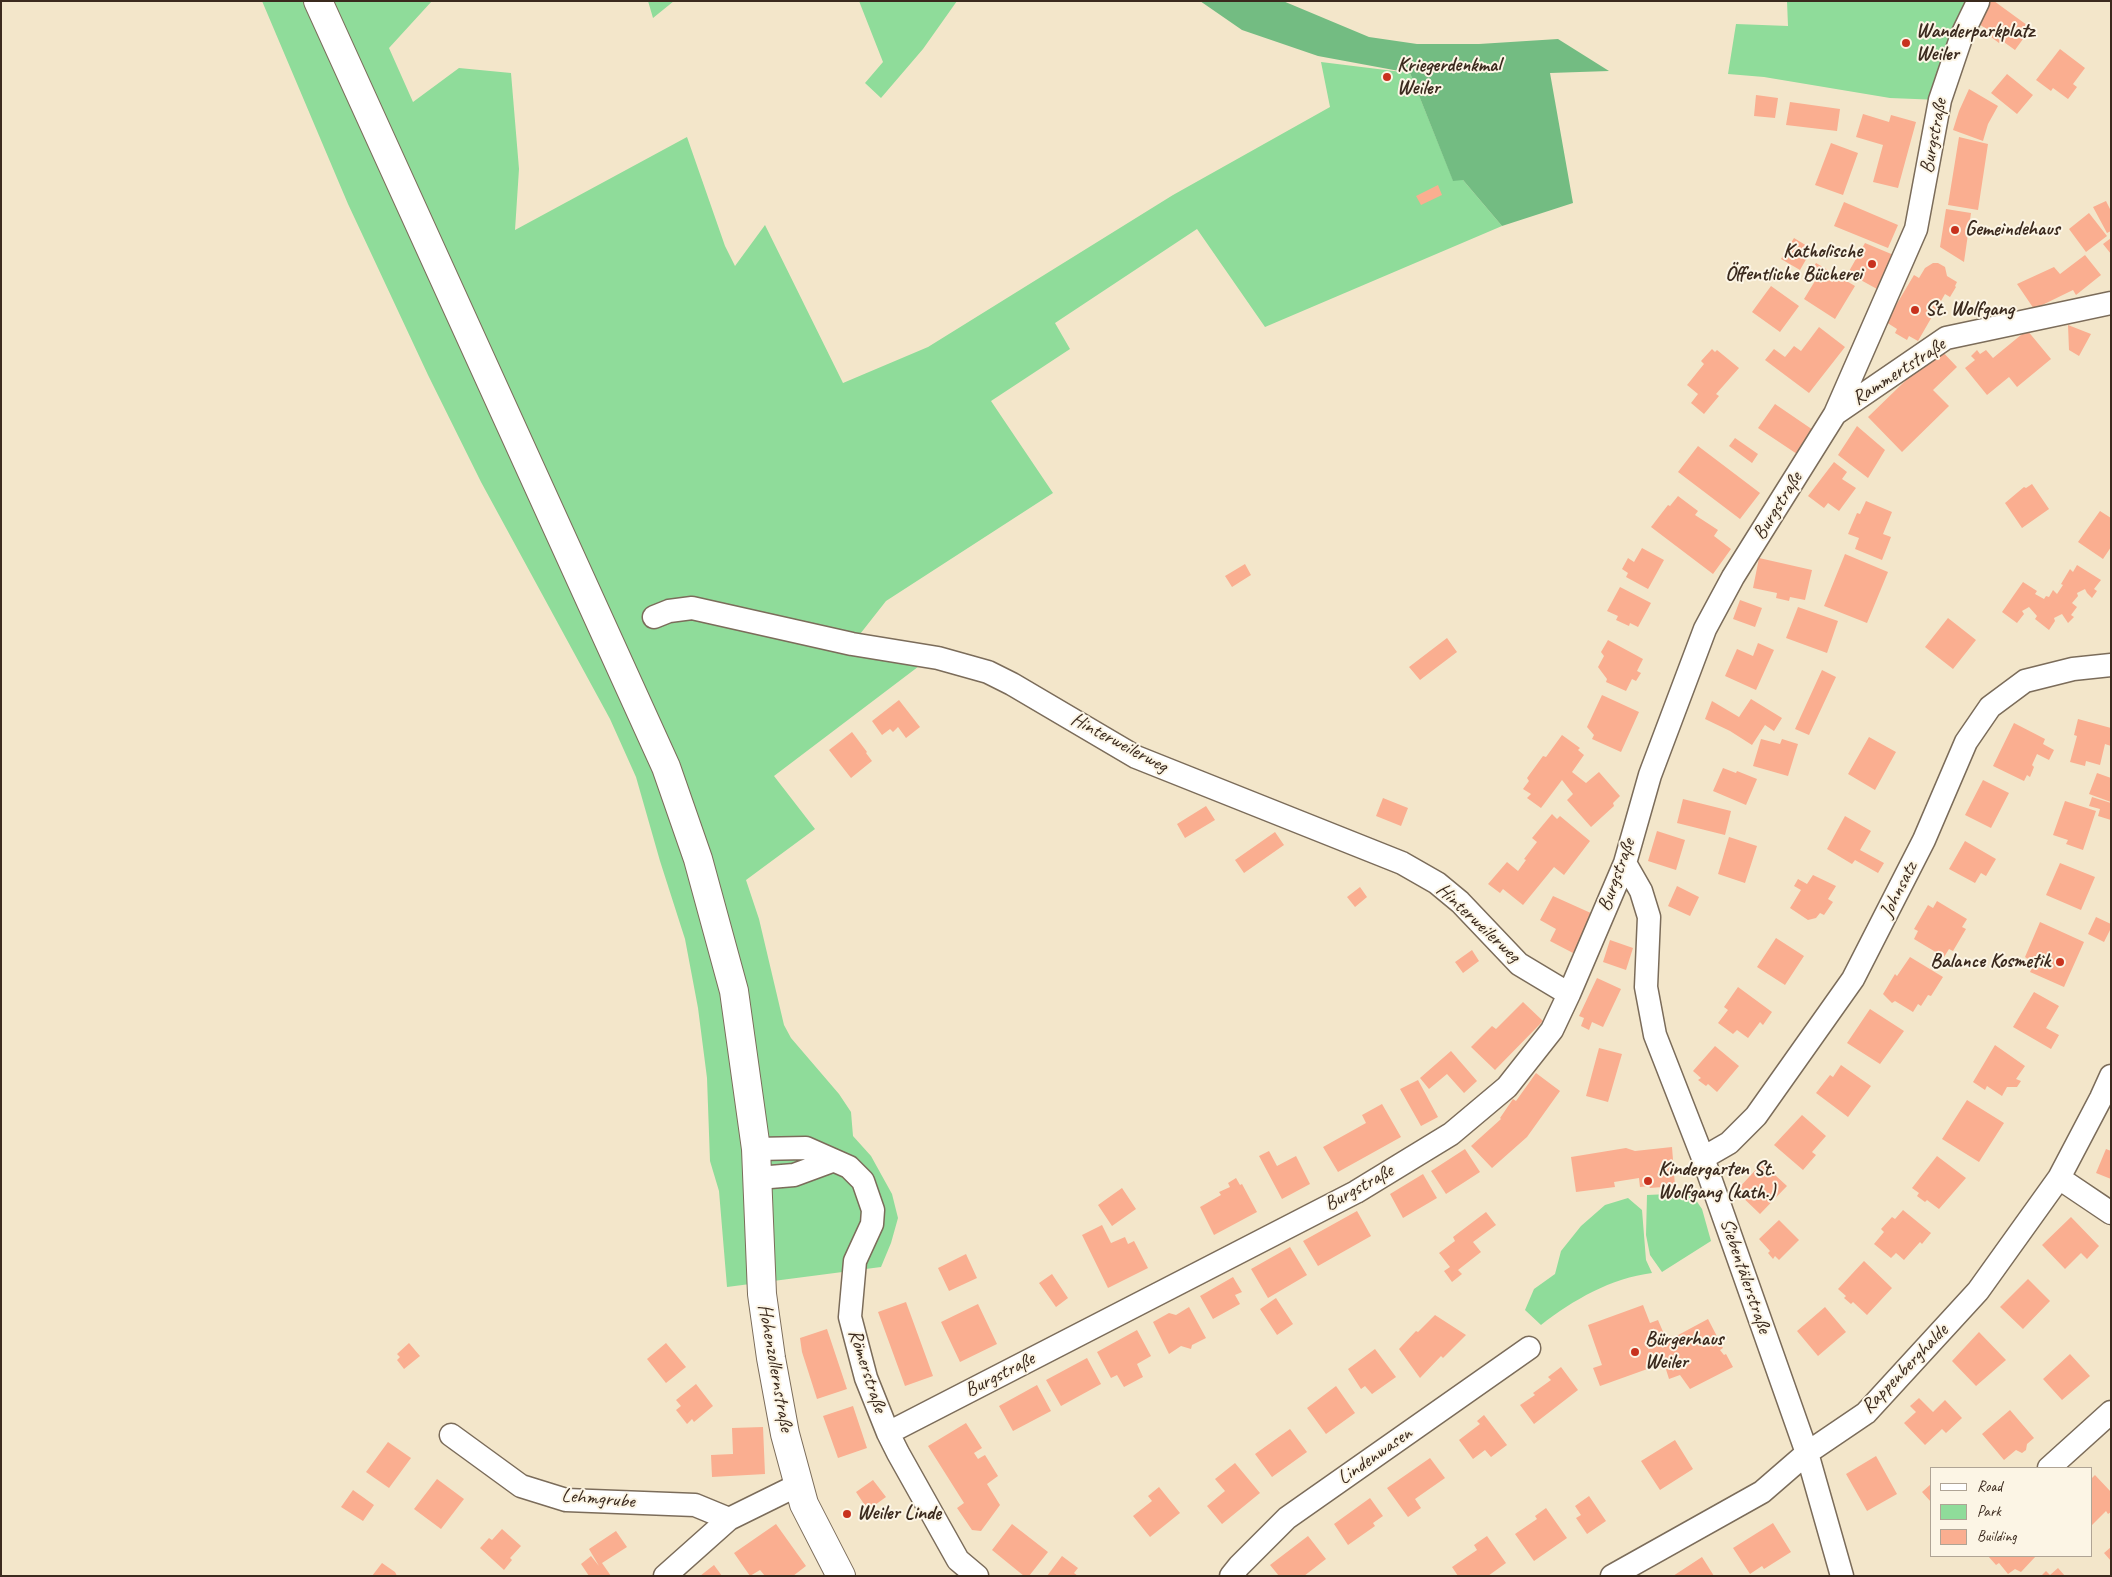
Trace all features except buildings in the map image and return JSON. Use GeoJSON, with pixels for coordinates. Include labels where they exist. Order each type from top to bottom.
{"type":"FeatureCollection","features":[{"type":"Feature","properties":{"kind":"main road","name":"Hohenzollernstraße"},"geometry":{"type":"LineString","coordinates":[[318,1],[666,767],[698,859],[734,991],[756,1149],[759,1250],[765,1312],[777,1394],[798,1485],[810,1518],[841,1576]]}},
{"type":"Feature","properties":{"kind":"street","name":"Burgstraße"},"geometry":{"type":"LineString","coordinates":[[888,1433],[1356,1192],[1451,1134],[1507,1087],[1552,1030],[1625,863],[1650,775],[1705,629],[1733,577],[1835,414],[1916,230],[1940,100],[1962,35],[1978,2]]}},
{"type":"Feature","properties":{"kind":"street","name":"Rammertstraße"},"geometry":{"type":"LineString","coordinates":[[1835,414],[1946,338],[2111,303]]}},
{"type":"Feature","properties":{"kind":"street","name":"Hinterweilerweg"},"geometry":{"type":"LineString","coordinates":[[654,617],[669,611],[692,608],[852,644],[938,658],[988,672],[1012,684],[1136,757],[1409,867],[1437,883],[1460,902],[1519,964],[1569,994]]}},
{"type":"Feature","properties":{"kind":"street","name":"Johnsatz"},"geometry":{"type":"LineString","coordinates":[[1703,1158],[1729,1143],[1756,1116],[1853,979],[1924,840],[1966,742],[1990,707],[2025,681],[2073,669],[2111,664]]}},
{"type":"Feature","properties":{"kind":"street","name":"Siebentälerstraße"},"geometry":{"type":"LineString","coordinates":[[1625,863],[1641,891],[1649,917],[1646,987],[1655,1035],[1703,1158],[1807,1453],[1842,1576]]}},
{"type":"Feature","properties":{"kind":"street","name":"Rappenberghalde"},"geometry":{"type":"LineString","coordinates":[[1612,1576],[1762,1492],[1807,1453],[1866,1413],[1971,1298],[2059,1178],[2102,1098],[2111,1076]]}},
{"type":"Feature","properties":{"kind":"street","name":"Römerstraße"},"geometry":{"type":"LineString","coordinates":[[756,1149],[806,1148],[849,1168],[863,1181],[873,1210],[872,1224],[855,1261],[850,1317],[866,1378],[888,1433],[958,1560],[977,1576]]}},
{"type":"Feature","properties":{"kind":"street"},"geometry":{"type":"LineString","coordinates":[[758,1178],[794,1175],[832,1161]]}},
{"type":"Feature","properties":{"kind":"street"},"geometry":{"type":"LineString","coordinates":[[2059,1178],[2111,1213]]}},
{"type":"Feature","properties":{"kind":"street","name":"Lindenwasen"},"geometry":{"type":"LineString","coordinates":[[1231,1576],[1287,1518],[1529,1348]]}},
{"type":"Feature","properties":{"kind":"street"},"geometry":{"type":"LineString","coordinates":[[2050,1467],[2111,1412]]}},
{"type":"Feature","properties":{"kind":"street","name":"Lehmgrube"},"geometry":{"type":"LineString","coordinates":[[452,1435],[521,1486],[566,1500],[695,1505],[729,1520]]}},
{"type":"Feature","properties":{"kind":"street"},"geometry":{"type":"LineString","coordinates":[[666,1576],[729,1520],[798,1485]]}},
{"type":"Feature","properties":{"kind":"green space"},"geometry":{"type":"Polygon","coordinates":[[[262,1],[432,1],[389,48],[413,102],[459,68],[511,73],[519,169],[515,230],[687,137],[725,246],[735,266],[765,225],[843,383],[928,347],[1173,195],[1330,107],[1321,62],[1410,73],[1453,180],[1463,180],[1502,226],[1265,327],[1197,229],[1055,323],[1070,349],[991,401],[1053,493],[886,601],[853,643],[931,657],[774,776],[815,829],[746,880],[759,919],[784,1025],[791,1038],[839,1094],[851,1112],[853,1136],[871,1156],[892,1194],[898,1218],[891,1243],[881,1267],[727,1287],[719,1191],[710,1161],[707,1078],[698,1008],[685,939],[636,777],[610,719],[481,482],[428,375],[348,204],[262,1]]]}},
{"type":"Feature","properties":{"kind":"green space"},"geometry":{"type":"Polygon","coordinates":[[[648,1],[674,1],[653,18],[648,1]]]}},
{"type":"Feature","properties":{"kind":"green space"},"geometry":{"type":"Polygon","coordinates":[[[859,1],[957,1],[923,49],[881,98],[865,83],[883,62],[859,1]]]}},
{"type":"Feature","properties":{"kind":"green space"},"geometry":{"type":"Polygon","coordinates":[[[1200,1],[1283,1],[1369,37],[1417,44],[1479,44],[1558,39],[1609,71],[1550,73],[1573,203],[1502,226],[1463,180],[1453,181],[1410,73],[1318,56],[1242,30],[1200,1]]]}},
{"type":"Feature","properties":{"kind":"green space"},"geometry":{"type":"Polygon","coordinates":[[[1787,1],[1978,1],[1940,100],[1890,98],[1764,77],[1728,74],[1736,24],[1788,26],[1787,1]]]}},
{"type":"Feature","properties":{"kind":"green space"},"geometry":{"type":"Polygon","coordinates":[[[1691,1193],[1702,1209],[1711,1241],[1662,1272],[1650,1255],[1646,1235],[1647,1195],[1691,1193]]]}},
{"type":"Feature","properties":{"kind":"green space"},"geometry":{"type":"Polygon","coordinates":[[[1628,1198],[1642,1210],[1646,1260],[1652,1273],[1607,1285],[1579,1299],[1541,1325],[1525,1310],[1534,1289],[1555,1274],[1561,1251],[1581,1226],[1605,1205],[1628,1198]]]}},
{"type":"Feature","properties":{"kind":"place","name":"Wanderparkplatz Weiler"},"geometry":{"type":"Point","coordinates":[1906,43]}},
{"type":"Feature","properties":{"kind":"place","name":"Kriegerdenkmal Weiler"},"geometry":{"type":"Point","coordinates":[1387,77]}},
{"type":"Feature","properties":{"kind":"place","name":"Gemeindehaus"},"geometry":{"type":"Point","coordinates":[1955,230]}},
{"type":"Feature","properties":{"kind":"place","name":"Katholische Öffentliche Bücherei"},"geometry":{"type":"Point","coordinates":[1872,264]}},
{"type":"Feature","properties":{"kind":"place","name":"St. Wolfgang"},"geometry":{"type":"Point","coordinates":[1915,310]}},
{"type":"Feature","properties":{"kind":"place","name":"Balance Kosmetik"},"geometry":{"type":"Point","coordinates":[2060,962]}},
{"type":"Feature","properties":{"kind":"place","name":"Kindergarten St. Wolfgang (kath.)"},"geometry":{"type":"Point","coordinates":[1648,1181]}},
{"type":"Feature","properties":{"kind":"place","name":"Bürgerhaus Weiler"},"geometry":{"type":"Point","coordinates":[1635,1352]}},
{"type":"Feature","properties":{"kind":"place","name":"Weiler Linde"},"geometry":{"type":"Point","coordinates":[847,1514]}}]}
